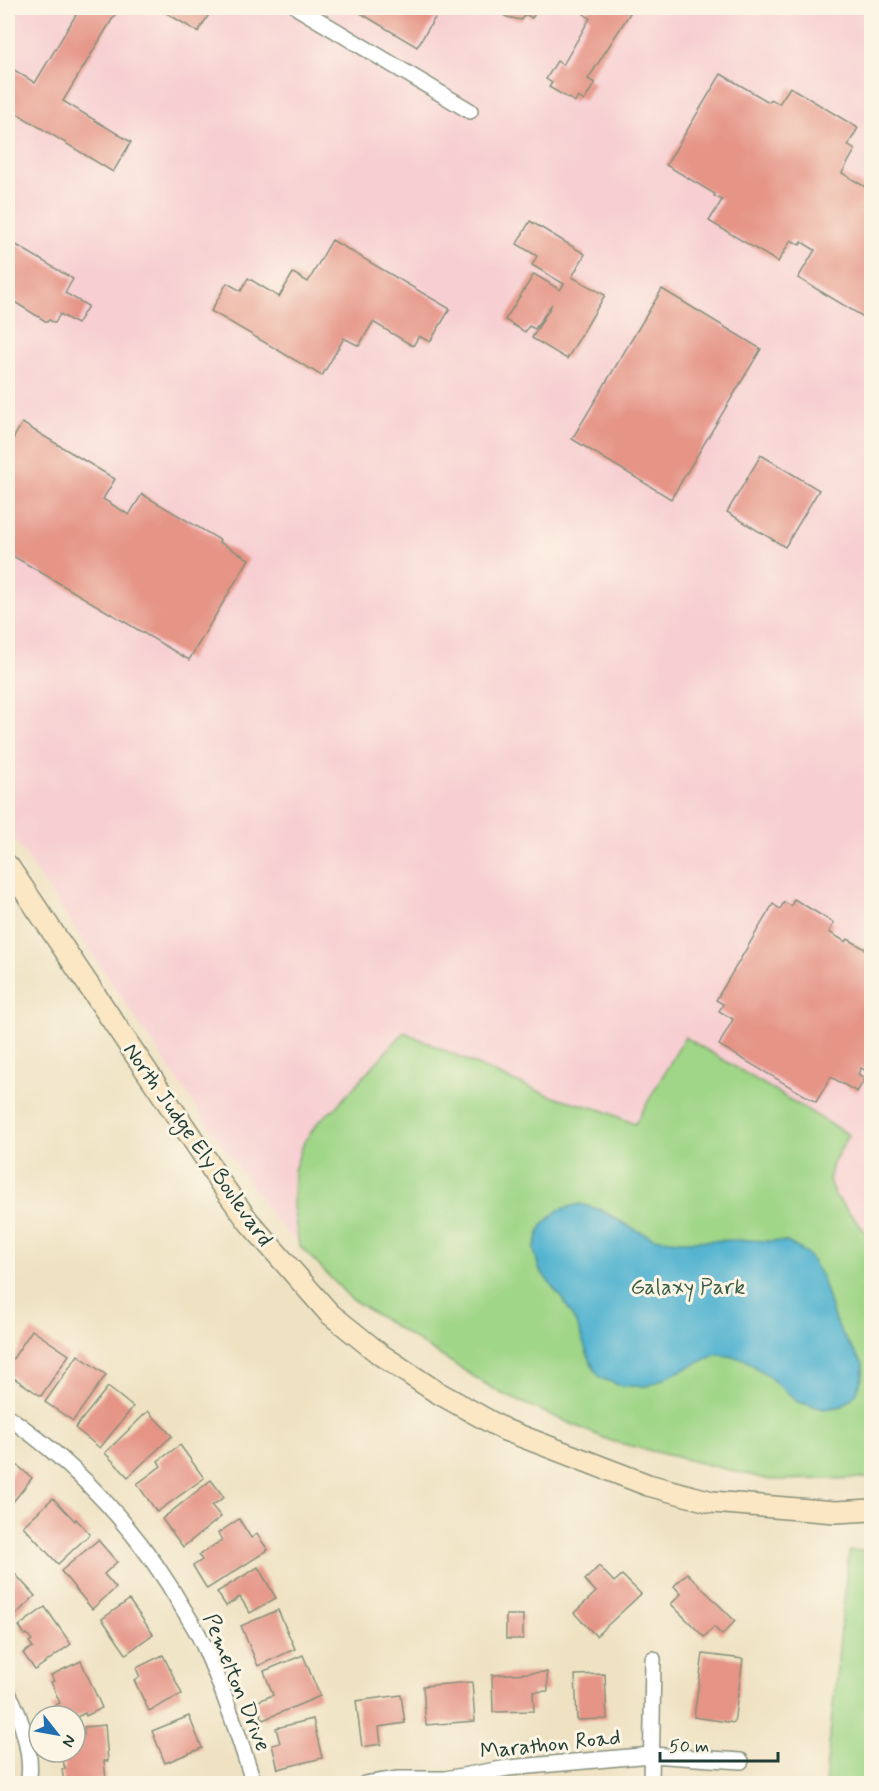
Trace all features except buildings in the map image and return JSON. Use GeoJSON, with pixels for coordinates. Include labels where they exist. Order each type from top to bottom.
{"type":"FeatureCollection","features":[{"type":"Feature","properties":{"kind":"main road","name":"North Judge Ely Boulevard"},"geometry":{"type":"LineString","coordinates":[[8,866],[219,1181],[249,1222],[329,1313],[381,1355],[435,1391],[505,1430],[648,1485],[712,1502],[835,1512],[872,1510]]}},
{"type":"Feature","properties":{"kind":"street"},"geometry":{"type":"LineString","coordinates":[[298,8],[470,111]]}},
{"type":"Feature","properties":{"kind":"street","name":"Pemelton Drive"},"geometry":{"type":"LineString","coordinates":[[8,1417],[78,1474],[127,1525],[169,1583],[204,1644],[230,1711],[254,1784]]}},
{"type":"Feature","properties":{"kind":"street"},"geometry":{"type":"LineString","coordinates":[[651,1784],[653,1659]]}},
{"type":"Feature","properties":{"kind":"street"},"geometry":{"type":"LineString","coordinates":[[8,1693],[25,1738],[31,1772],[28,1784]]}},
{"type":"Feature","properties":{"kind":"street","name":"Marathon Road"},"geometry":{"type":"LineString","coordinates":[[365,1784],[398,1779],[445,1781],[508,1768],[651,1755],[741,1761]]}},
{"type":"Feature","properties":{"kind":"shaded area"},"geometry":{"type":"Polygon","coordinates":[[[8,8],[871,8],[871,1478],[770,1480],[611,1441],[500,1393],[351,1299],[276,1221],[8,830],[8,8]]]}},
{"type":"Feature","properties":{"kind":"green space","name":"Galaxy Park"},"geometry":{"type":"Polygon","coordinates":[[[404,1032],[551,1096],[602,1110],[635,1124],[685,1037],[849,1135],[833,1163],[829,1180],[834,1194],[871,1239],[871,1478],[770,1480],[611,1441],[500,1393],[351,1299],[299,1245],[293,1206],[294,1170],[304,1142],[319,1121],[335,1108],[404,1032]]]}},
{"type":"Feature","properties":{"kind":"green space"},"geometry":{"type":"Polygon","coordinates":[[[871,1550],[871,1783],[825,1783],[849,1551],[871,1550]]]}},
{"type":"Feature","properties":{"kind":"water"},"geometry":{"type":"Polygon","coordinates":[[[580,1204],[601,1210],[654,1238],[678,1241],[787,1242],[807,1253],[821,1275],[835,1321],[863,1364],[863,1375],[856,1394],[843,1406],[824,1409],[798,1402],[744,1359],[717,1354],[648,1386],[621,1386],[600,1378],[590,1362],[578,1327],[565,1303],[539,1269],[534,1249],[541,1227],[558,1210],[580,1204]]]}}]}
